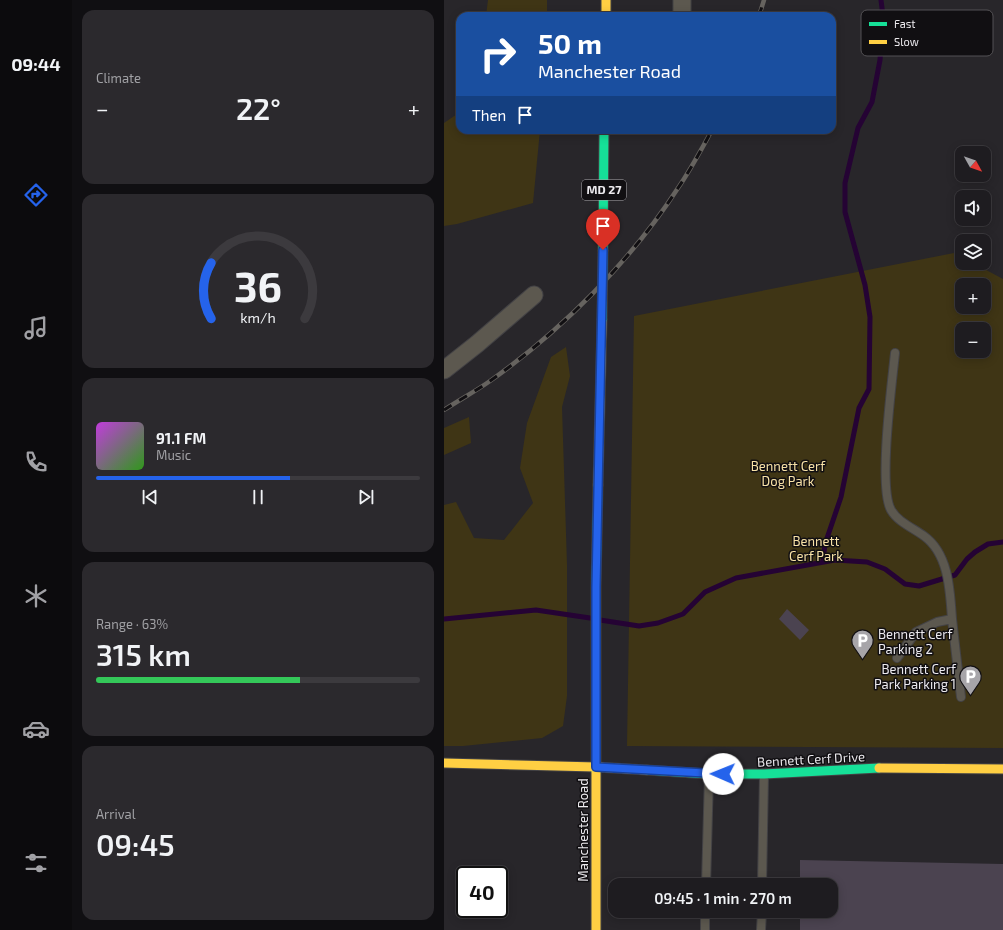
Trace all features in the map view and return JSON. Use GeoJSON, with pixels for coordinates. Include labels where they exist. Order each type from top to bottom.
{"type":"FeatureCollection","features":[{"type":"Feature","properties":{"kind":"main road"},"geometry":{"type":"LineString","coordinates":[[606,0],[606,12]]}},
{"type":"Feature","properties":{"kind":"main road","name":"Manchester Road"},"geometry":{"type":"LineString","coordinates":[[596,930],[596,580],[602,320],[604,134]]}},
{"type":"Feature","properties":{"kind":"main road","name":"Bennett Cerf Drive"},"geometry":{"type":"LineString","coordinates":[[444,762],[596,767],[709,774],[764,774],[883,768],[1003,769]]}},
{"type":"Feature","properties":{"kind":"street"},"geometry":{"type":"LineString","coordinates":[[682,0],[682,12]]}},
{"type":"Feature","properties":{"kind":"street"},"geometry":{"type":"LineString","coordinates":[[444,370],[503,323],[534,295]]}},
{"type":"Feature","properties":{"kind":"lane"},"geometry":{"type":"LineString","coordinates":[[895,353],[887,444],[887,501],[896,517],[929,540],[937,549],[945,568],[950,590],[961,697]]}},
{"type":"Feature","properties":{"kind":"lane"},"geometry":{"type":"LineString","coordinates":[[897,658],[916,632],[937,622],[952,619]]}},
{"type":"Feature","properties":{"kind":"lane"},"geometry":{"type":"LineString","coordinates":[[706,878],[709,774]]}},
{"type":"Feature","properties":{"kind":"lane"},"geometry":{"type":"LineString","coordinates":[[762,878],[764,774]]}},
{"type":"Feature","properties":{"kind":"lane"},"geometry":{"type":"LineString","coordinates":[[705,918],[705,930]]}},
{"type":"Feature","properties":{"kind":"lane"},"geometry":{"type":"LineString","coordinates":[[761,930],[762,918]]}},
{"type":"Feature","properties":{"kind":"green space"},"geometry":{"type":"Polygon","coordinates":[[[488,0],[547,0],[547,12],[486,12],[488,0]]]}},
{"type":"Feature","properties":{"kind":"green space"},"geometry":{"type":"Polygon","coordinates":[[[456,115],[456,134],[540,134],[533,203],[457,224],[444,226],[444,123],[456,115]]]}},
{"type":"Feature","properties":{"kind":"green space","name":"Bennett Cerf Park"},"geometry":{"type":"Polygon","coordinates":[[[954,253],[955,270],[986,270],[1003,279],[1003,748],[627,746],[634,316],[954,253]]]}},
{"type":"Feature","properties":{"kind":"green space"},"geometry":{"type":"Polygon","coordinates":[[[566,347],[570,376],[562,407],[567,565],[567,696],[563,726],[542,738],[463,746],[444,746],[444,505],[456,502],[474,538],[504,540],[533,503],[520,468],[527,423],[551,357],[566,347]]]}},
{"type":"Feature","properties":{"kind":"green space"},"geometry":{"type":"Polygon","coordinates":[[[469,417],[471,443],[444,455],[444,428],[469,417]]]}},
{"type":"Feature","properties":{"kind":"building"},"geometry":{"type":"Polygon","coordinates":[[[787,609],[809,630],[800,640],[779,619],[787,609]]]}},
{"type":"Feature","properties":{"kind":"building"},"geometry":{"type":"Polygon","coordinates":[[[800,860],[1003,864],[1003,930],[800,930],[800,918],[838,918],[838,878],[800,878],[800,860]]]}},
{"type":"Feature","properties":{"kind":"waterway"},"geometry":{"type":"LineString","coordinates":[[881,0],[882,10]]}},
{"type":"Feature","properties":{"kind":"waterway"},"geometry":{"type":"LineString","coordinates":[[823,562],[825,544],[841,497],[859,408],[869,389],[870,317],[865,285],[845,212],[845,183],[858,128],[872,102],[880,56]]}},
{"type":"Feature","properties":{"kind":"waterway"},"geometry":{"type":"LineString","coordinates":[[600,620],[639,626],[658,623],[683,614],[705,592],[736,578],[835,560],[867,562],[885,569],[905,584],[919,586],[955,575],[967,559],[975,552],[988,544],[1003,542]]}},
{"type":"Feature","properties":{"kind":"waterway"},"geometry":{"type":"LineString","coordinates":[[444,619],[536,610],[590,618]]}},
{"type":"Feature","properties":{"kind":"railway"},"geometry":{"type":"LineString","coordinates":[[760,12],[764,0]]}},
{"type":"Feature","properties":{"kind":"railway"},"geometry":{"type":"LineString","coordinates":[[444,410],[485,385],[517,361],[543,340],[593,293],[617,268],[659,215],[687,174],[710,134]]}},
{"type":"Feature","properties":{"kind":"traffic: fast"},"geometry":{"type":"LineString","coordinates":[[603,250],[604,134]]}},
{"type":"Feature","properties":{"kind":"traffic: fast"},"geometry":{"type":"LineString","coordinates":[[602,320],[603,250]]}},
{"type":"Feature","properties":{"kind":"traffic: fast"},"geometry":{"type":"LineString","coordinates":[[596,771],[596,587],[598,485]]}},
{"type":"Feature","properties":{"kind":"traffic: fast"},"geometry":{"type":"LineString","coordinates":[[647,770],[709,774],[764,774],[879,768]]}},
{"type":"Feature","properties":{"kind":"traffic: slow"},"geometry":{"type":"LineString","coordinates":[[606,0],[606,12]]}},
{"type":"Feature","properties":{"kind":"traffic: slow"},"geometry":{"type":"LineString","coordinates":[[598,485],[602,320]]}},
{"type":"Feature","properties":{"kind":"traffic: slow"},"geometry":{"type":"LineString","coordinates":[[444,763],[596,767],[647,770]]}},
{"type":"Feature","properties":{"kind":"traffic: slow"},"geometry":{"type":"LineString","coordinates":[[879,768],[1003,769]]}},
{"type":"Feature","properties":{"kind":"traffic: slow"},"geometry":{"type":"LineString","coordinates":[[596,771],[596,930]]}},
{"type":"Feature","properties":{"kind":"place","name":"Bennett Cerf Parking 2"},"geometry":{"type":"Point","coordinates":[862,660]}},
{"type":"Feature","properties":{"kind":"place","name":"Bennett Cerf Park Parking 1"},"geometry":{"type":"Point","coordinates":[971,696]}},
{"type":"Feature","properties":{"kind":"route"},"geometry":{"type":"LineString","coordinates":[[603,250],[596,587],[596,767],[723,774]]}},
{"type":"Feature","properties":{"kind":"park label","name":"Bennett Cerf Dog Park"},"geometry":{"type":"Point","coordinates":[788,474]}}]}
